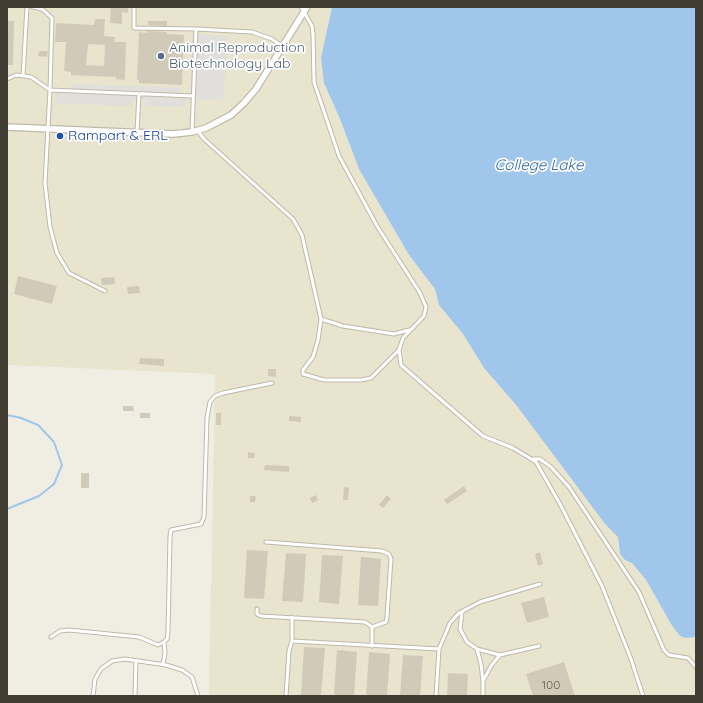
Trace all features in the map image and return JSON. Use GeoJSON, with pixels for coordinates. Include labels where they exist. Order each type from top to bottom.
{"type":"FeatureCollection","features":[{"type":"Feature","properties":{"kind":"street"},"geometry":{"type":"LineString","coordinates":[[7,127],[173,134],[195,132],[219,123],[231,115],[256,89],[308,7]]}},
{"type":"Feature","properties":{"kind":"lane"},"geometry":{"type":"LineString","coordinates":[[23,76],[27,7]]}},
{"type":"Feature","properties":{"kind":"lane"},"geometry":{"type":"LineString","coordinates":[[33,7],[42,8],[52,18],[46,184],[50,227],[56,253],[69,273],[105,291]]}},
{"type":"Feature","properties":{"kind":"lane"},"geometry":{"type":"LineString","coordinates":[[134,7],[134,28],[252,32],[272,38],[283,47]]}},
{"type":"Feature","properties":{"kind":"lane"},"geometry":{"type":"LineString","coordinates":[[301,7],[312,26],[314,34],[314,82],[339,156],[377,226],[420,293],[426,307],[424,316],[403,338],[399,350],[401,365],[483,436],[513,448],[536,462],[602,586],[631,659],[643,696]]}},
{"type":"Feature","properties":{"kind":"lane"},"geometry":{"type":"LineString","coordinates":[[196,30],[193,96],[195,132],[294,219],[302,235],[321,319],[318,340],[313,357],[303,370],[303,374],[310,377],[344,380],[371,378],[399,350]]}},
{"type":"Feature","properties":{"kind":"lane"},"geometry":{"type":"LineString","coordinates":[[8,78],[23,76],[30,77],[50,90],[193,96]]}},
{"type":"Feature","properties":{"kind":"lane"},"geometry":{"type":"LineString","coordinates":[[137,132],[139,94]]}},
{"type":"Feature","properties":{"kind":"lane"},"geometry":{"type":"LineString","coordinates":[[321,319],[343,326],[394,334],[409,330]]}},
{"type":"Feature","properties":{"kind":"lane"},"geometry":{"type":"LineString","coordinates":[[51,636],[60,631],[69,630],[140,637],[158,644],[168,639],[171,530],[201,524],[204,517],[207,418],[210,402],[215,396],[223,393],[272,383]]}},
{"type":"Feature","properties":{"kind":"lane"},"geometry":{"type":"LineString","coordinates":[[532,459],[540,459],[551,467],[569,487],[639,592],[664,650],[669,655],[688,658],[696,667]]}},
{"type":"Feature","properties":{"kind":"lane"},"geometry":{"type":"LineString","coordinates":[[266,542],[382,550],[389,554],[391,559],[386,622],[372,627]]}},
{"type":"Feature","properties":{"kind":"lane"},"geometry":{"type":"LineString","coordinates":[[436,696],[439,649],[450,623],[462,612],[480,602],[540,584]]}},
{"type":"Feature","properties":{"kind":"lane"},"geometry":{"type":"LineString","coordinates":[[257,609],[257,614],[261,616],[365,622],[372,627]]}},
{"type":"Feature","properties":{"kind":"lane"},"geometry":{"type":"LineString","coordinates":[[462,612],[460,629],[467,642],[476,649],[500,655],[539,646]]}},
{"type":"Feature","properties":{"kind":"lane"},"geometry":{"type":"LineString","coordinates":[[286,696],[289,650],[292,642],[292,617]]}},
{"type":"Feature","properties":{"kind":"lane"},"geometry":{"type":"LineString","coordinates":[[372,627],[372,646]]}},
{"type":"Feature","properties":{"kind":"lane"},"geometry":{"type":"LineString","coordinates":[[163,664],[165,654],[164,642]]}},
{"type":"Feature","properties":{"kind":"lane"},"geometry":{"type":"LineString","coordinates":[[292,642],[439,649]]}},
{"type":"Feature","properties":{"kind":"lane"},"geometry":{"type":"LineString","coordinates":[[476,649],[481,664],[484,696]]}},
{"type":"Feature","properties":{"kind":"lane"},"geometry":{"type":"LineString","coordinates":[[483,680],[491,666],[500,655]]}},
{"type":"Feature","properties":{"kind":"lane"},"geometry":{"type":"LineString","coordinates":[[135,696],[136,660]]}},
{"type":"Feature","properties":{"kind":"lane"},"geometry":{"type":"LineString","coordinates":[[93,696],[95,679],[107,663],[112,661],[136,660],[163,664],[182,670],[192,678],[198,696]]}},
{"type":"Feature","properties":{"kind":"shaded area"},"geometry":{"type":"Polygon","coordinates":[[[7,7],[332,7],[327,29],[331,99],[359,169],[409,255],[435,289],[439,305],[463,334],[484,368],[517,406],[605,524],[619,537],[618,547],[625,560],[632,563],[646,580],[671,624],[681,636],[686,638],[696,637],[696,696],[209,696],[215,374],[7,365],[7,7]]]}},
{"type":"Feature","properties":{"kind":"shaded area"},"geometry":{"type":"Polygon","coordinates":[[[192,34],[227,36],[224,97],[221,100],[200,100],[190,92],[192,34]]]}},
{"type":"Feature","properties":{"kind":"shaded area"},"geometry":{"type":"Polygon","coordinates":[[[72,84],[181,88],[181,94],[186,94],[185,107],[146,106],[146,100],[132,100],[131,106],[56,103],[57,89],[71,90],[72,84]]]}},
{"type":"Feature","properties":{"kind":"water","name":"College Lake"},"geometry":{"type":"Polygon","coordinates":[[[332,7],[696,7],[696,637],[686,638],[680,636],[671,624],[646,580],[632,563],[625,560],[620,554],[618,537],[605,524],[517,406],[484,368],[463,334],[439,305],[435,289],[409,255],[359,169],[340,119],[324,83],[321,58],[332,7]]]}},
{"type":"Feature","properties":{"kind":"building"},"geometry":{"type":"Polygon","coordinates":[[[111,7],[128,7],[128,13],[122,12],[122,24],[110,23],[111,7]]]}},
{"type":"Feature","properties":{"kind":"building"},"geometry":{"type":"Polygon","coordinates":[[[95,19],[105,19],[104,36],[115,37],[114,42],[126,42],[125,80],[116,79],[116,77],[71,75],[71,72],[64,71],[66,42],[55,42],[56,23],[94,25],[95,19]],[[88,44],[86,65],[104,66],[105,45],[88,44]]]}},
{"type":"Feature","properties":{"kind":"building"},"geometry":{"type":"Polygon","coordinates":[[[7,21],[14,21],[13,65],[7,65],[7,21]]]}},
{"type":"Feature","properties":{"kind":"building"},"geometry":{"type":"Polygon","coordinates":[[[148,21],[167,21],[167,26],[148,25],[148,21]]]}},
{"type":"Feature","properties":{"kind":"building"},"geometry":{"type":"Polygon","coordinates":[[[147,31],[184,35],[182,85],[139,83],[139,80],[137,80],[139,32],[147,33],[147,31]]]}},
{"type":"Feature","properties":{"kind":"building"},"geometry":{"type":"Polygon","coordinates":[[[39,51],[48,51],[47,57],[38,56],[39,51]]]}},
{"type":"Feature","properties":{"kind":"building"},"geometry":{"type":"Polygon","coordinates":[[[18,276],[57,286],[52,304],[14,294],[18,276]]]}},
{"type":"Feature","properties":{"kind":"building"},"geometry":{"type":"Polygon","coordinates":[[[114,277],[115,284],[102,285],[101,278],[114,277]]]}},
{"type":"Feature","properties":{"kind":"building"},"geometry":{"type":"Polygon","coordinates":[[[139,286],[140,293],[128,294],[127,287],[139,286]]]}},
{"type":"Feature","properties":{"kind":"building"},"geometry":{"type":"Polygon","coordinates":[[[140,358],[164,359],[164,366],[139,364],[140,358]]]}},
{"type":"Feature","properties":{"kind":"building"},"geometry":{"type":"Polygon","coordinates":[[[268,369],[276,369],[276,377],[268,376],[268,369]]]}},
{"type":"Feature","properties":{"kind":"building"},"geometry":{"type":"Polygon","coordinates":[[[123,406],[133,406],[134,411],[123,411],[123,406]]]}},
{"type":"Feature","properties":{"kind":"building"},"geometry":{"type":"Polygon","coordinates":[[[140,413],[150,413],[150,418],[140,418],[140,413]]]}},
{"type":"Feature","properties":{"kind":"building"},"geometry":{"type":"Polygon","coordinates":[[[216,413],[221,413],[221,425],[216,425],[216,413]]]}},
{"type":"Feature","properties":{"kind":"building"},"geometry":{"type":"Polygon","coordinates":[[[289,416],[301,417],[301,422],[289,421],[289,416]]]}},
{"type":"Feature","properties":{"kind":"building"},"geometry":{"type":"Polygon","coordinates":[[[248,452],[255,453],[254,458],[248,458],[248,452]]]}},
{"type":"Feature","properties":{"kind":"building"},"geometry":{"type":"Polygon","coordinates":[[[265,465],[289,466],[289,472],[264,470],[265,465]]]}},
{"type":"Feature","properties":{"kind":"building"},"geometry":{"type":"Polygon","coordinates":[[[81,473],[89,473],[89,488],[81,488],[81,473]]]}},
{"type":"Feature","properties":{"kind":"building"},"geometry":{"type":"Polygon","coordinates":[[[464,486],[467,491],[447,504],[444,500],[464,486]]]}},
{"type":"Feature","properties":{"kind":"building"},"geometry":{"type":"Polygon","coordinates":[[[344,487],[349,488],[348,500],[343,500],[344,487]]]}},
{"type":"Feature","properties":{"kind":"building"},"geometry":{"type":"Polygon","coordinates":[[[316,495],[318,500],[312,503],[310,498],[316,495]]]}},
{"type":"Feature","properties":{"kind":"building"},"geometry":{"type":"Polygon","coordinates":[[[387,495],[391,499],[383,508],[379,505],[387,495]]]}},
{"type":"Feature","properties":{"kind":"building"},"geometry":{"type":"Polygon","coordinates":[[[250,496],[256,496],[255,502],[250,502],[250,496]]]}},
{"type":"Feature","properties":{"kind":"building"},"geometry":{"type":"Polygon","coordinates":[[[247,550],[268,551],[264,599],[244,598],[247,550]]]}},
{"type":"Feature","properties":{"kind":"building"},"geometry":{"type":"Polygon","coordinates":[[[540,552],[543,564],[538,566],[535,554],[540,552]]]}},
{"type":"Feature","properties":{"kind":"building"},"geometry":{"type":"Polygon","coordinates":[[[286,553],[306,554],[303,602],[282,601],[286,553]]]}},
{"type":"Feature","properties":{"kind":"building"},"geometry":{"type":"Polygon","coordinates":[[[322,555],[343,556],[339,604],[319,602],[322,555]]]}},
{"type":"Feature","properties":{"kind":"building"},"geometry":{"type":"Polygon","coordinates":[[[361,557],[381,559],[378,606],[358,605],[361,557]]]}},
{"type":"Feature","properties":{"kind":"building"},"geometry":{"type":"Polygon","coordinates":[[[544,597],[549,617],[527,623],[521,603],[544,597]]]}},
{"type":"Feature","properties":{"kind":"building"},"geometry":{"type":"Polygon","coordinates":[[[304,647],[325,648],[321,696],[301,695],[304,647]]]}},
{"type":"Feature","properties":{"kind":"building"},"geometry":{"type":"Polygon","coordinates":[[[337,650],[357,652],[354,696],[334,696],[337,650]]]}},
{"type":"Feature","properties":{"kind":"building"},"geometry":{"type":"Polygon","coordinates":[[[369,652],[390,654],[387,696],[366,696],[369,652]]]}},
{"type":"Feature","properties":{"kind":"building"},"geometry":{"type":"Polygon","coordinates":[[[403,655],[423,656],[420,696],[400,696],[403,655]]]}},
{"type":"Feature","properties":{"kind":"building"},"geometry":{"type":"Polygon","coordinates":[[[564,662],[575,696],[533,696],[526,674],[564,662]]]}},
{"type":"Feature","properties":{"kind":"building"},"geometry":{"type":"Polygon","coordinates":[[[448,673],[468,674],[467,696],[447,696],[448,673]]]}},
{"type":"Feature","properties":{"kind":"waterway"},"geometry":{"type":"LineString","coordinates":[[7,415],[21,418],[38,425],[54,442],[62,465],[54,484],[39,496],[7,509]]}},
{"type":"Feature","properties":{"kind":"place","name":"Animal Reproduction Biotechnology Lab"},"geometry":{"type":"Point","coordinates":[161,56]}},
{"type":"Feature","properties":{"kind":"place","name":"Rampart & ERL"},"geometry":{"type":"Point","coordinates":[60,136]}}]}
